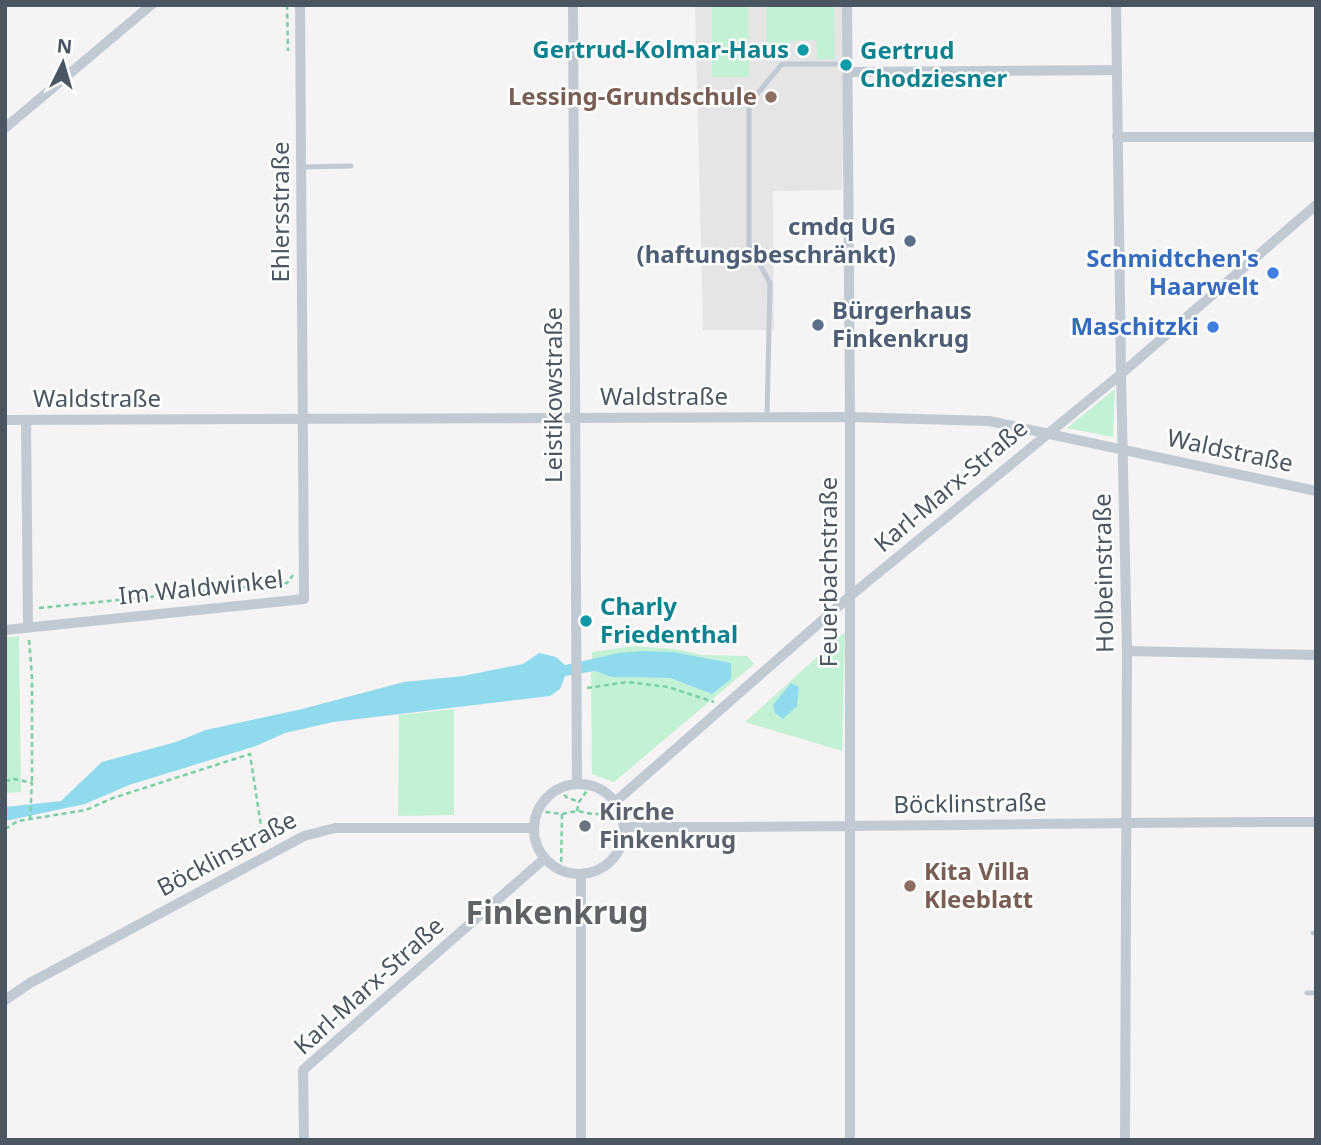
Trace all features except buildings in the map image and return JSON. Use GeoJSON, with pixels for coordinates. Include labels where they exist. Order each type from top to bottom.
{"type":"FeatureCollection","features":[{"type":"Feature","properties":{"kind":"street"},"geometry":{"type":"LineString","coordinates":[[5,128],[151,5]]}},
{"type":"Feature","properties":{"kind":"street","name":"Ehlersstraße"},"geometry":{"type":"LineString","coordinates":[[300,5],[303,418]]}},
{"type":"Feature","properties":{"kind":"street","name":"Leistikowstraße"},"geometry":{"type":"LineString","coordinates":[[573,5],[577,784]]}},
{"type":"Feature","properties":{"kind":"street","name":"Feuerbachstraße"},"geometry":{"type":"LineString","coordinates":[[847,5],[850,1140]]}},
{"type":"Feature","properties":{"kind":"street","name":"Holbeinstraße"},"geometry":{"type":"LineString","coordinates":[[1116,5],[1127,651],[1125,1140]]}},
{"type":"Feature","properties":{"kind":"street"},"geometry":{"type":"LineString","coordinates":[[848,68],[1117,70]]}},
{"type":"Feature","properties":{"kind":"street"},"geometry":{"type":"LineString","coordinates":[[1118,137],[1316,137]]}},
{"type":"Feature","properties":{"kind":"street","name":"Karl-Marx-Straße"},"geometry":{"type":"LineString","coordinates":[[615,802],[849,597],[1121,374],[1316,205]]}},
{"type":"Feature","properties":{"kind":"street","name":"Waldstraße"},"geometry":{"type":"LineString","coordinates":[[5,420],[850,417],[989,421],[1316,491]]}},
{"type":"Feature","properties":{"kind":"street","name":"Im Waldwinkel"},"geometry":{"type":"LineString","coordinates":[[5,630],[304,599],[303,418]]}},
{"type":"Feature","properties":{"kind":"street"},"geometry":{"type":"LineString","coordinates":[[26,420],[29,626]]}},
{"type":"Feature","properties":{"kind":"street"},"geometry":{"type":"LineString","coordinates":[[1127,651],[1316,655]]}},
{"type":"Feature","properties":{"kind":"street"},"geometry":{"type":"LineString","coordinates":[[577,784],[591,785],[615,802],[622,814],[624,827],[621,845],[612,860],[598,870],[581,875],[561,871],[544,859],[536,845],[533,828],[537,811],[546,797],[560,788],[577,784]]}},
{"type":"Feature","properties":{"kind":"street","name":"Böcklinstraße"},"geometry":{"type":"LineString","coordinates":[[624,827],[850,828],[1126,822],[1316,822]]}},
{"type":"Feature","properties":{"kind":"street","name":"Böcklinstraße"},"geometry":{"type":"LineString","coordinates":[[5,1000],[30,983],[304,836],[335,828],[533,828]]}},
{"type":"Feature","properties":{"kind":"street","name":"Karl-Marx-Straße"},"geometry":{"type":"LineString","coordinates":[[304,1140],[303,1070],[544,859]]}},
{"type":"Feature","properties":{"kind":"street"},"geometry":{"type":"LineString","coordinates":[[581,875],[581,1140]]}},
{"type":"Feature","properties":{"kind":"lane"},"geometry":{"type":"LineString","coordinates":[[767,418],[770,283],[749,245],[749,104],[782,64],[848,68]]}},
{"type":"Feature","properties":{"kind":"lane"},"geometry":{"type":"LineString","coordinates":[[301,167],[351,166]]}},
{"type":"Feature","properties":{"kind":"lane"},"geometry":{"type":"LineString","coordinates":[[1307,993],[1316,993]]}},
{"type":"Feature","properties":{"kind":"path"},"geometry":{"type":"LineString","coordinates":[[28,609],[287,583],[294,574]]}},
{"type":"Feature","properties":{"kind":"path"},"geometry":{"type":"LineString","coordinates":[[29,626],[32,677],[30,818]]}},
{"type":"Feature","properties":{"kind":"path"},"geometry":{"type":"LineString","coordinates":[[577,684],[627,682],[668,687],[709,699],[723,707]]}},
{"type":"Feature","properties":{"kind":"path"},"geometry":{"type":"LineString","coordinates":[[5,829],[30,818],[86,810],[113,798],[250,754],[265,856]]}},
{"type":"Feature","properties":{"kind":"path"},"geometry":{"type":"LineString","coordinates":[[5,781],[15,779],[32,783]]}},
{"type":"Feature","properties":{"kind":"path"},"geometry":{"type":"LineString","coordinates":[[577,811],[579,802],[591,785]]}},
{"type":"Feature","properties":{"kind":"path"},"geometry":{"type":"LineString","coordinates":[[560,788],[566,797],[579,802]]}},
{"type":"Feature","properties":{"kind":"path"},"geometry":{"type":"LineString","coordinates":[[537,811],[562,814],[577,811],[622,814]]}},
{"type":"Feature","properties":{"kind":"path"},"geometry":{"type":"LineString","coordinates":[[561,871],[562,814]]}},
{"type":"Feature","properties":{"kind":"shaded area","name":"Lessing-Grundschule"},"geometry":{"type":"Polygon","coordinates":[[[695,5],[845,5],[842,190],[773,191],[774,330],[703,330],[695,5]]]}},
{"type":"Feature","properties":{"kind":"green space"},"geometry":{"type":"Polygon","coordinates":[[[712,5],[748,5],[749,77],[712,77],[712,5]]]}},
{"type":"Feature","properties":{"kind":"green space"},"geometry":{"type":"Polygon","coordinates":[[[766,5],[834,5],[835,59],[817,59],[816,40],[789,41],[789,60],[767,60],[766,5]]]}},
{"type":"Feature","properties":{"kind":"green space"},"geometry":{"type":"Polygon","coordinates":[[[1115,389],[1113,437],[1067,428],[1115,389]]]}},
{"type":"Feature","properties":{"kind":"green space"},"geometry":{"type":"Polygon","coordinates":[[[845,632],[842,751],[745,722],[845,632]]]}},
{"type":"Feature","properties":{"kind":"green space"},"geometry":{"type":"Polygon","coordinates":[[[19,636],[21,792],[5,793],[5,638],[19,636]]]}},
{"type":"Feature","properties":{"kind":"green space"},"geometry":{"type":"Polygon","coordinates":[[[633,646],[675,649],[702,655],[747,656],[754,664],[614,782],[592,774],[591,673],[595,671],[612,677],[670,678],[712,694],[730,663],[661,653],[609,656],[592,661],[592,652],[633,646]]]}},
{"type":"Feature","properties":{"kind":"green space"},"geometry":{"type":"Polygon","coordinates":[[[454,709],[454,815],[398,816],[399,715],[454,709]]]}},
{"type":"Feature","properties":{"kind":"water"},"geometry":{"type":"Polygon","coordinates":[[[673,652],[731,663],[731,679],[712,694],[670,678],[612,677],[595,671],[565,676],[560,689],[550,696],[333,722],[285,733],[256,746],[129,785],[85,804],[5,821],[5,807],[61,801],[102,762],[176,742],[206,730],[302,709],[404,682],[463,676],[523,664],[539,653],[556,657],[565,665],[619,653],[673,652]]]}},
{"type":"Feature","properties":{"kind":"water"},"geometry":{"type":"Polygon","coordinates":[[[791,683],[799,687],[797,706],[783,719],[775,713],[773,705],[791,683]]]}},
{"type":"Feature","properties":{"kind":"place","name":"Gertrud-Kolmar-Haus"},"geometry":{"type":"Point","coordinates":[803,50]}},
{"type":"Feature","properties":{"kind":"place","name":"Gertrud Chodziesner"},"geometry":{"type":"Point","coordinates":[846,65]}},
{"type":"Feature","properties":{"kind":"place","name":"Lessing-Grundschule"},"geometry":{"type":"Point","coordinates":[771,97]}},
{"type":"Feature","properties":{"kind":"place","name":"cmdq UG (haftungsbeschränkt)"},"geometry":{"type":"Point","coordinates":[910,241]}},
{"type":"Feature","properties":{"kind":"place","name":"Schmidtchen's Haarwelt"},"geometry":{"type":"Point","coordinates":[1273,273]}},
{"type":"Feature","properties":{"kind":"place","name":"Bürgerhaus Finkenkrug"},"geometry":{"type":"Point","coordinates":[818,325]}},
{"type":"Feature","properties":{"kind":"place","name":"Maschitzki"},"geometry":{"type":"Point","coordinates":[1213,327]}},
{"type":"Feature","properties":{"kind":"place","name":"Charly Friedenthal"},"geometry":{"type":"Point","coordinates":[586,621]}},
{"type":"Feature","properties":{"kind":"place","name":"Kirche Finkenkrug"},"geometry":{"type":"Point","coordinates":[585,826]}},
{"type":"Feature","properties":{"kind":"place","name":"Kita Villa Kleeblatt"},"geometry":{"type":"Point","coordinates":[910,886]}},
{"type":"Feature","properties":{"kind":"district","name":"Finkenkrug"},"geometry":{"type":"Point","coordinates":[557,913]}}]}
